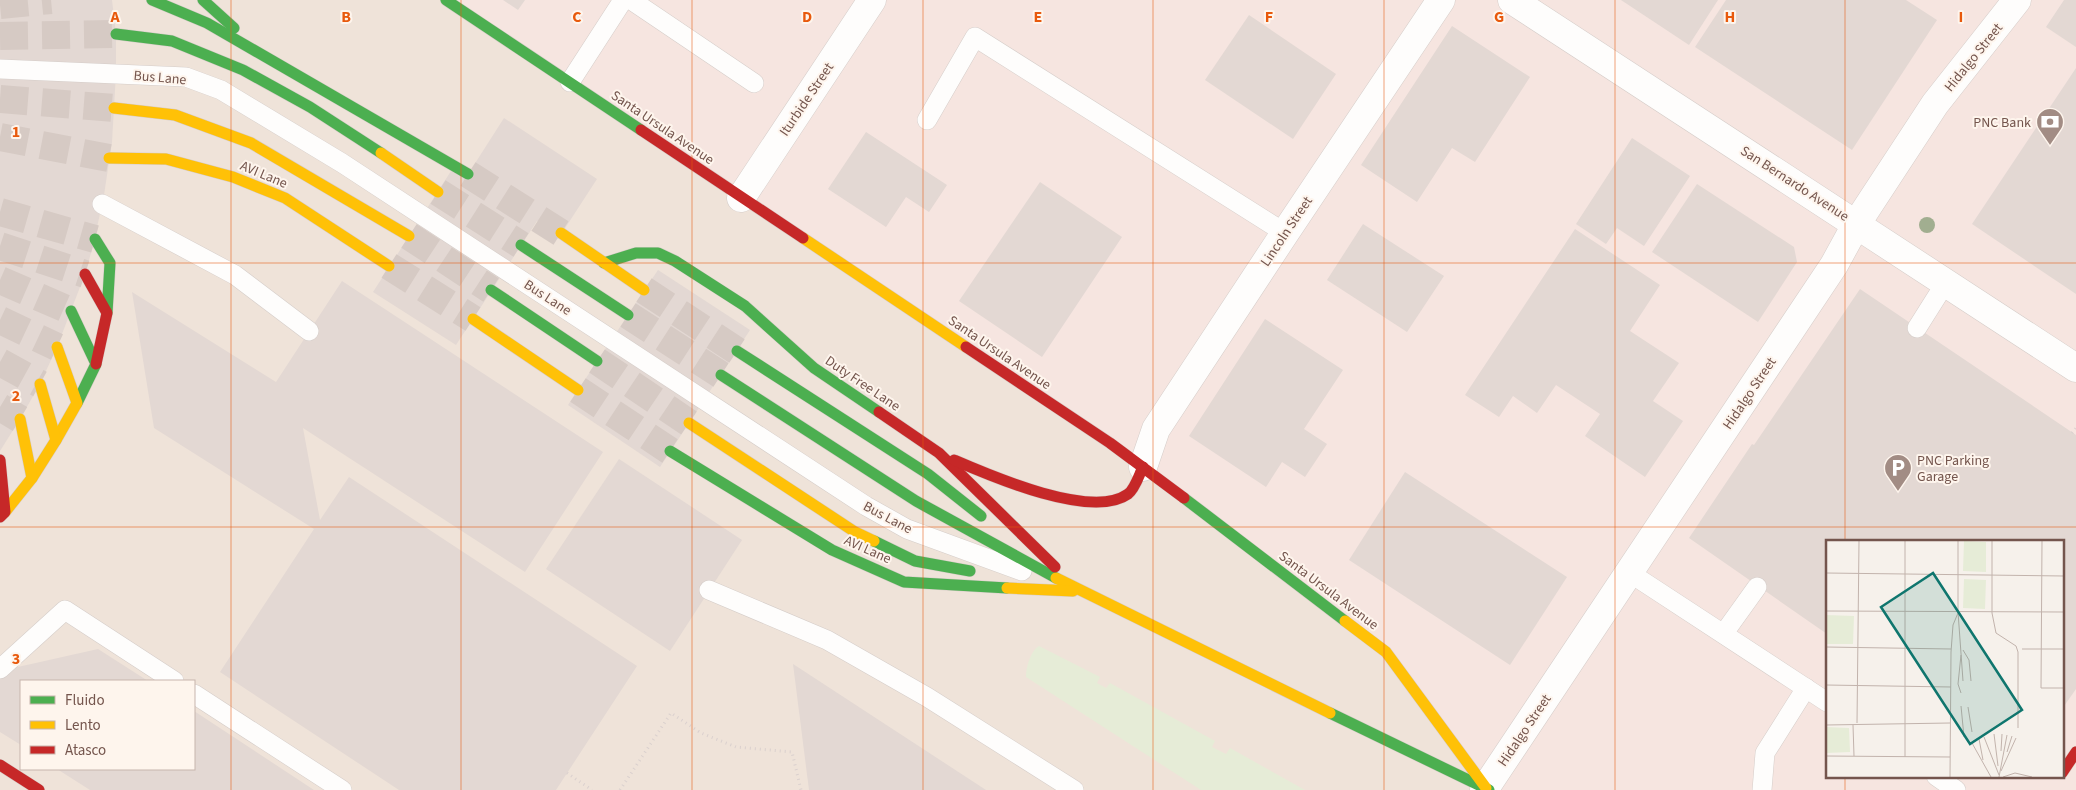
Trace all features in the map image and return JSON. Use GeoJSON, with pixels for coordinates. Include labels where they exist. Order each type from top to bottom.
{"type":"FeatureCollection","features":[{"type":"Feature","properties":{"kind":"main road"},"geometry":{"type":"LineString","coordinates":[[152,0],[207,24],[468,174]]}},
{"type":"Feature","properties":{"kind":"main road"},"geometry":{"type":"LineString","coordinates":[[203,0],[264,56]]}},
{"type":"Feature","properties":{"kind":"main road","name":"Santa Ursula Avenue"},"geometry":{"type":"LineString","coordinates":[[446,0],[740,198],[1102,437],[1143,467],[1386,652],[1487,789]]}},
{"type":"Feature","properties":{"kind":"main road"},"geometry":{"type":"LineString","coordinates":[[116,34],[171,41],[209,55],[253,75],[285,91],[438,192]]}},
{"type":"Feature","properties":{"kind":"main road"},"geometry":{"type":"LineString","coordinates":[[114,108],[175,115],[251,143],[409,236]]}},
{"type":"Feature","properties":{"kind":"main road","name":"AVI Lane"},"geometry":{"type":"LineString","coordinates":[[110,158],[166,159],[233,177],[284,198],[389,266]]}},
{"type":"Feature","properties":{"kind":"main road"},"geometry":{"type":"LineString","coordinates":[[561,233],[644,290]]}},
{"type":"Feature","properties":{"kind":"main road"},"geometry":{"type":"LineString","coordinates":[[2,515],[32,478],[56,440],[96,364],[107,314],[110,263],[95,239]]}},
{"type":"Feature","properties":{"kind":"main road"},"geometry":{"type":"LineString","coordinates":[[521,246],[628,315]]}},
{"type":"Feature","properties":{"kind":"main road","name":"Duty Free Lane"},"geometry":{"type":"LineString","coordinates":[[604,263],[636,253],[658,253],[675,261],[750,309],[814,368],[939,453],[1080,591]]}},
{"type":"Feature","properties":{"kind":"main road"},"geometry":{"type":"LineString","coordinates":[[85,274],[107,314]]}},
{"type":"Feature","properties":{"kind":"main road"},"geometry":{"type":"LineString","coordinates":[[492,290],[597,361]]}},
{"type":"Feature","properties":{"kind":"main road"},"geometry":{"type":"LineString","coordinates":[[72,311],[96,364]]}},
{"type":"Feature","properties":{"kind":"main road"},"geometry":{"type":"LineString","coordinates":[[473,319],[578,390]]}},
{"type":"Feature","properties":{"kind":"main road"},"geometry":{"type":"LineString","coordinates":[[57,347],[77,403]]}},
{"type":"Feature","properties":{"kind":"main road"},"geometry":{"type":"LineString","coordinates":[[737,351],[928,474],[988,521]]}},
{"type":"Feature","properties":{"kind":"main road"},"geometry":{"type":"LineString","coordinates":[[721,374],[916,501],[1080,591],[1430,763],[1487,789]]}},
{"type":"Feature","properties":{"kind":"main road"},"geometry":{"type":"LineString","coordinates":[[40,384],[56,440]]}},
{"type":"Feature","properties":{"kind":"main road"},"geometry":{"type":"LineString","coordinates":[[20,419],[32,478]]}},
{"type":"Feature","properties":{"kind":"main road"},"geometry":{"type":"LineString","coordinates":[[689,423],[855,532],[915,561],[1080,591]]}},
{"type":"Feature","properties":{"kind":"main road","name":"AVI Lane"},"geometry":{"type":"LineString","coordinates":[[670,451],[832,550],[904,582],[1080,591]]}},
{"type":"Feature","properties":{"kind":"main road"},"geometry":{"type":"LineString","coordinates":[[939,453],[1012,484],[1086,502],[1113,501],[1129,493],[1143,467]]}},
{"type":"Feature","properties":{"kind":"main road"},"geometry":{"type":"LineString","coordinates":[[0,460],[2,515]]}},
{"type":"Feature","properties":{"kind":"main road"},"geometry":{"type":"LineString","coordinates":[[1004,533],[1080,591]]}},
{"type":"Feature","properties":{"kind":"main road"},"geometry":{"type":"LineString","coordinates":[[0,765],[39,790]]}},
{"type":"Feature","properties":{"kind":"street","name":"Iturbide Street"},"geometry":{"type":"LineString","coordinates":[[740,198],[872,0]]}},
{"type":"Feature","properties":{"kind":"street","name":"Lincoln Street"},"geometry":{"type":"LineString","coordinates":[[1143,467],[1156,429],[1284,233],[1441,0]]}},
{"type":"Feature","properties":{"kind":"street","name":"San Bernardo Avenue"},"geometry":{"type":"LineString","coordinates":[[1512,0],[2076,368]]}},
{"type":"Feature","properties":{"kind":"street","name":"Hidalgo Street"},"geometry":{"type":"LineString","coordinates":[[1487,789],[1834,265],[1856,223],[1935,104],[2017,0]]}},
{"type":"Feature","properties":{"kind":"lane"},"geometry":{"type":"LineString","coordinates":[[570,82],[623,0]]}},
{"type":"Feature","properties":{"kind":"lane"},"geometry":{"type":"LineString","coordinates":[[631,0],[754,83]]}},
{"type":"Feature","properties":{"kind":"lane"},"geometry":{"type":"LineString","coordinates":[[927,120],[975,37],[1284,233]]}},
{"type":"Feature","properties":{"kind":"lane","name":"Bus Lane"},"geometry":{"type":"LineString","coordinates":[[0,69],[186,77],[220,90],[350,168],[866,506],[907,529],[1080,591]]}},
{"type":"Feature","properties":{"kind":"lane"},"geometry":{"type":"LineString","coordinates":[[102,204],[234,275],[309,331]]}},
{"type":"Feature","properties":{"kind":"lane"},"geometry":{"type":"LineString","coordinates":[[1918,328],[1946,282]]}},
{"type":"Feature","properties":{"kind":"lane"},"geometry":{"type":"LineString","coordinates":[[1630,573],[1826,701]]}},
{"type":"Feature","properties":{"kind":"lane"},"geometry":{"type":"LineString","coordinates":[[1724,633],[1757,587]]}},
{"type":"Feature","properties":{"kind":"lane"},"geometry":{"type":"LineString","coordinates":[[709,590],[827,640],[928,696],[1074,790]]}},
{"type":"Feature","properties":{"kind":"lane"},"geometry":{"type":"LineString","coordinates":[[0,669],[65,610],[172,680]]}},
{"type":"Feature","properties":{"kind":"lane"},"geometry":{"type":"LineString","coordinates":[[1762,790],[1765,753],[1806,688]]}},
{"type":"Feature","properties":{"kind":"lane"},"geometry":{"type":"LineString","coordinates":[[195,695],[342,790]]}},
{"type":"Feature","properties":{"kind":"lane"},"geometry":{"type":"LineString","coordinates":[[1939,778],[1956,790]]}},
{"type":"Feature","properties":{"kind":"path"},"geometry":{"type":"LineString","coordinates":[[2072,433],[2076,428]]}},
{"type":"Feature","properties":{"kind":"path"},"geometry":{"type":"LineString","coordinates":[[620,790],[671,713],[701,733],[736,746],[792,752],[802,790]]}},
{"type":"Feature","properties":{"kind":"path"},"geometry":{"type":"LineString","coordinates":[[567,774],[592,790]]}},
{"type":"Feature","properties":{"kind":"shaded area"},"geometry":{"type":"Polygon","coordinates":[[[0,0],[2076,0],[2076,790],[0,790],[0,0]]]}},
{"type":"Feature","properties":{"kind":"shaded area"},"geometry":{"type":"Polygon","coordinates":[[[446,0],[2076,0],[2076,790],[1484,790],[1386,652],[1143,467],[446,0]]]}},
{"type":"Feature","properties":{"kind":"green space"},"geometry":{"type":"Polygon","coordinates":[[[1039,646],[1100,677],[1097,683],[1106,688],[1110,683],[1215,741],[1212,747],[1226,754],[1230,748],[1305,790],[1201,790],[1026,677],[1030,659],[1039,646]]]}},
{"type":"Feature","properties":{"kind":"building"},"geometry":{"type":"Polygon","coordinates":[[[0,0],[112,0],[116,34],[116,73],[112,142],[104,195],[85,274],[57,347],[40,384],[0,451],[0,0]]]}},
{"type":"Feature","properties":{"kind":"building"},"geometry":{"type":"Polygon","coordinates":[[[503,0],[525,0],[518,10],[503,0]]]}},
{"type":"Feature","properties":{"kind":"building"},"geometry":{"type":"Polygon","coordinates":[[[1621,0],[1718,0],[1689,45],[1621,0]]]}},
{"type":"Feature","properties":{"kind":"building"},"geometry":{"type":"Polygon","coordinates":[[[1726,0],[1906,0],[1937,20],[1852,150],[1695,47],[1726,0]]]}},
{"type":"Feature","properties":{"kind":"building"},"geometry":{"type":"Polygon","coordinates":[[[2064,0],[2076,0],[2076,47],[2046,27],[2064,0]]]}},
{"type":"Feature","properties":{"kind":"building"},"geometry":{"type":"Polygon","coordinates":[[[1249,15],[1336,74],[1293,139],[1205,80],[1249,15]]]}},
{"type":"Feature","properties":{"kind":"building"},"geometry":{"type":"Polygon","coordinates":[[[1452,26],[1530,77],[1475,162],[1452,148],[1417,202],[1361,165],[1452,26]]]}},
{"type":"Feature","properties":{"kind":"building","name":"PNC Bank"},"geometry":{"type":"Polygon","coordinates":[[[2076,68],[2076,294],[1972,224],[2076,68]]]}},
{"type":"Feature","properties":{"kind":"building"},"geometry":{"type":"Polygon","coordinates":[[[504,118],[597,179],[560,236],[537,221],[456,345],[373,292],[451,171],[465,179],[504,118]]]}},
{"type":"Feature","properties":{"kind":"building"},"geometry":{"type":"Polygon","coordinates":[[[866,132],[947,185],[929,212],[906,197],[886,227],[828,189],[866,132]]]}},
{"type":"Feature","properties":{"kind":"building"},"geometry":{"type":"Polygon","coordinates":[[[1632,138],[1690,176],[1644,246],[1617,228],[1606,244],[1576,224],[1632,138]]]}},
{"type":"Feature","properties":{"kind":"building"},"geometry":{"type":"Polygon","coordinates":[[[1040,182],[1122,237],[1042,357],[959,301],[1040,182]]]}},
{"type":"Feature","properties":{"kind":"building"},"geometry":{"type":"Polygon","coordinates":[[[1697,184],[1794,247],[1797,262],[1758,322],[1652,252],[1697,184]]]}},
{"type":"Feature","properties":{"kind":"building"},"geometry":{"type":"Polygon","coordinates":[[[1363,224],[1444,276],[1407,332],[1327,280],[1363,224]]]}},
{"type":"Feature","properties":{"kind":"building"},"geometry":{"type":"Polygon","coordinates":[[[1575,229],[1660,285],[1630,331],[1679,363],[1653,401],[1683,421],[1645,477],[1585,436],[1600,414],[1556,385],[1537,413],[1513,396],[1499,417],[1465,395],[1575,229]]]}},
{"type":"Feature","properties":{"kind":"building"},"geometry":{"type":"Polygon","coordinates":[[[658,270],[750,330],[660,467],[568,405],[658,270]]]}},
{"type":"Feature","properties":{"kind":"building"},"geometry":{"type":"Polygon","coordinates":[[[342,281],[603,452],[525,572],[303,428],[320,520],[349,477],[637,666],[556,790],[399,790],[220,672],[314,529],[154,428],[132,292],[276,382],[342,281]]]}},
{"type":"Feature","properties":{"kind":"building","name":"PNC Parking Garage"},"geometry":{"type":"Polygon","coordinates":[[[1860,289],[2076,435],[2076,689],[2064,706],[2064,540],[1826,540],[1826,633],[1689,538],[1752,444],[1754,445],[1860,289]]]}},
{"type":"Feature","properties":{"kind":"building"},"geometry":{"type":"Polygon","coordinates":[[[1265,319],[1343,370],[1304,429],[1327,444],[1305,477],[1282,462],[1266,487],[1189,436],[1265,319]]]}},
{"type":"Feature","properties":{"kind":"building"},"geometry":{"type":"Polygon","coordinates":[[[619,459],[742,540],[670,651],[546,569],[619,459]]]}},
{"type":"Feature","properties":{"kind":"building"},"geometry":{"type":"Polygon","coordinates":[[[1405,472],[1567,577],[1510,665],[1349,560],[1405,472]]]}},
{"type":"Feature","properties":{"kind":"building"},"geometry":{"type":"Polygon","coordinates":[[[98,649],[146,680],[20,680],[20,744],[0,732],[0,671],[98,649]]]}},
{"type":"Feature","properties":{"kind":"building"},"geometry":{"type":"Polygon","coordinates":[[[793,664],[986,790],[809,790],[793,664]]]}},
{"type":"Feature","properties":{"kind":"building"},"geometry":{"type":"Polygon","coordinates":[[[195,712],[314,790],[90,790],[59,770],[195,770],[195,712]]]}},
{"type":"Feature","properties":{"kind":"tunnel"},"geometry":{"type":"LineString","coordinates":[[0,5],[51,0]]}},
{"type":"Feature","properties":{"kind":"tunnel"},"geometry":{"type":"LineString","coordinates":[[0,36],[116,34]]}},
{"type":"Feature","properties":{"kind":"tunnel"},"geometry":{"type":"LineString","coordinates":[[0,99],[114,108]]}},
{"type":"Feature","properties":{"kind":"tunnel"},"geometry":{"type":"LineString","coordinates":[[0,137],[109,158]]}},
{"type":"Feature","properties":{"kind":"tunnel"},"geometry":{"type":"LineString","coordinates":[[468,174],[561,233]]}},
{"type":"Feature","properties":{"kind":"tunnel"},"geometry":{"type":"LineString","coordinates":[[438,192],[521,245]]}},
{"type":"Feature","properties":{"kind":"tunnel"},"geometry":{"type":"LineString","coordinates":[[0,212],[95,239]]}},
{"type":"Feature","properties":{"kind":"tunnel"},"geometry":{"type":"LineString","coordinates":[[409,236],[491,290]]}},
{"type":"Feature","properties":{"kind":"tunnel"},"geometry":{"type":"LineString","coordinates":[[0,246],[85,274]]}},
{"type":"Feature","properties":{"kind":"tunnel"},"geometry":{"type":"LineString","coordinates":[[389,266],[473,319]]}},
{"type":"Feature","properties":{"kind":"tunnel"},"geometry":{"type":"LineString","coordinates":[[0,280],[71,311]]}},
{"type":"Feature","properties":{"kind":"tunnel"},"geometry":{"type":"LineString","coordinates":[[644,290],[737,351]]}},
{"type":"Feature","properties":{"kind":"tunnel"},"geometry":{"type":"LineString","coordinates":[[628,315],[721,375]]}},
{"type":"Feature","properties":{"kind":"tunnel"},"geometry":{"type":"LineString","coordinates":[[0,320],[57,347]]}},
{"type":"Feature","properties":{"kind":"tunnel"},"geometry":{"type":"LineString","coordinates":[[597,361],[689,423]]}},
{"type":"Feature","properties":{"kind":"tunnel"},"geometry":{"type":"LineString","coordinates":[[0,362],[40,384]]}},
{"type":"Feature","properties":{"kind":"tunnel"},"geometry":{"type":"LineString","coordinates":[[578,390],[670,451]]}},
{"type":"Feature","properties":{"kind":"tunnel"},"geometry":{"type":"LineString","coordinates":[[0,407],[20,419]]}},
{"type":"Feature","properties":{"kind":"traffic: fast"},"geometry":{"type":"LineString","coordinates":[[152,0],[207,23],[468,174]]}},
{"type":"Feature","properties":{"kind":"traffic: fast"},"geometry":{"type":"LineString","coordinates":[[203,0],[234,28]]}},
{"type":"Feature","properties":{"kind":"traffic: fast"},"geometry":{"type":"LineString","coordinates":[[446,0],[641,130]]}},
{"type":"Feature","properties":{"kind":"traffic: fast"},"geometry":{"type":"LineString","coordinates":[[116,34],[172,41],[243,70],[310,107],[381,153]]}},
{"type":"Feature","properties":{"kind":"traffic: fast"},"geometry":{"type":"LineString","coordinates":[[95,239],[110,263],[107,313]]}},
{"type":"Feature","properties":{"kind":"traffic: fast"},"geometry":{"type":"LineString","coordinates":[[521,245],[628,315]]}},
{"type":"Feature","properties":{"kind":"traffic: fast"},"geometry":{"type":"LineString","coordinates":[[604,263],[636,253],[658,253],[675,261],[745,306],[814,368],[879,412]]}},
{"type":"Feature","properties":{"kind":"traffic: fast"},"geometry":{"type":"LineString","coordinates":[[491,290],[597,361]]}},
{"type":"Feature","properties":{"kind":"traffic: fast"},"geometry":{"type":"LineString","coordinates":[[71,311],[96,364],[77,403]]}},
{"type":"Feature","properties":{"kind":"traffic: fast"},"geometry":{"type":"LineString","coordinates":[[737,351],[928,474],[981,516]]}},
{"type":"Feature","properties":{"kind":"traffic: fast"},"geometry":{"type":"LineString","coordinates":[[721,375],[916,501],[1056,578]]}},
{"type":"Feature","properties":{"kind":"traffic: fast"},"geometry":{"type":"LineString","coordinates":[[670,451],[832,550],[904,582],[1007,588]]}},
{"type":"Feature","properties":{"kind":"traffic: fast"},"geometry":{"type":"LineString","coordinates":[[1184,498],[1345,621]]}},
{"type":"Feature","properties":{"kind":"traffic: fast"},"geometry":{"type":"LineString","coordinates":[[874,541],[915,561],[970,571]]}},
{"type":"Feature","properties":{"kind":"traffic: fast"},"geometry":{"type":"LineString","coordinates":[[1330,713],[1489,790]]}},
{"type":"Feature","properties":{"kind":"traffic: slow"},"geometry":{"type":"LineString","coordinates":[[114,108],[175,115],[251,143],[409,236]]}},
{"type":"Feature","properties":{"kind":"traffic: slow"},"geometry":{"type":"LineString","coordinates":[[381,153],[438,192]]}},
{"type":"Feature","properties":{"kind":"traffic: slow"},"geometry":{"type":"LineString","coordinates":[[109,158],[166,159],[233,177],[285,198],[389,266]]}},
{"type":"Feature","properties":{"kind":"traffic: slow"},"geometry":{"type":"LineString","coordinates":[[561,233],[644,290]]}},
{"type":"Feature","properties":{"kind":"traffic: slow"},"geometry":{"type":"LineString","coordinates":[[803,238],[966,347]]}},
{"type":"Feature","properties":{"kind":"traffic: slow"},"geometry":{"type":"LineString","coordinates":[[473,319],[578,390]]}},
{"type":"Feature","properties":{"kind":"traffic: slow"},"geometry":{"type":"LineString","coordinates":[[56,440],[77,403],[57,347]]}},
{"type":"Feature","properties":{"kind":"traffic: slow"},"geometry":{"type":"LineString","coordinates":[[32,478],[56,440],[40,384]]}},
{"type":"Feature","properties":{"kind":"traffic: slow"},"geometry":{"type":"LineString","coordinates":[[5,512],[32,478],[20,419]]}},
{"type":"Feature","properties":{"kind":"traffic: slow"},"geometry":{"type":"LineString","coordinates":[[689,423],[855,532],[874,541]]}},
{"type":"Feature","properties":{"kind":"traffic: slow"},"geometry":{"type":"LineString","coordinates":[[1056,578],[1330,713]]}},
{"type":"Feature","properties":{"kind":"traffic: slow"},"geometry":{"type":"LineString","coordinates":[[1007,588],[1073,591]]}},
{"type":"Feature","properties":{"kind":"traffic: slow"},"geometry":{"type":"LineString","coordinates":[[1345,621],[1386,652],[1486,788]]}},
{"type":"Feature","properties":{"kind":"traffic: jam"},"geometry":{"type":"LineString","coordinates":[[641,130],[803,238]]}},
{"type":"Feature","properties":{"kind":"traffic: jam"},"geometry":{"type":"LineString","coordinates":[[85,274],[107,313],[96,364]]}},
{"type":"Feature","properties":{"kind":"traffic: jam"},"geometry":{"type":"LineString","coordinates":[[966,347],[1110,443],[1184,498]]}},
{"type":"Feature","properties":{"kind":"traffic: jam"},"geometry":{"type":"LineString","coordinates":[[879,412],[939,453],[1055,567]]}},
{"type":"Feature","properties":{"kind":"traffic: jam"},"geometry":{"type":"LineString","coordinates":[[0,460],[5,512],[0,517]]}},
{"type":"Feature","properties":{"kind":"traffic: jam"},"geometry":{"type":"LineString","coordinates":[[954,460],[1041,493],[1091,502],[1112,501],[1128,494],[1135,485],[1143,467]]}},
{"type":"Feature","properties":{"kind":"traffic: jam"},"geometry":{"type":"LineString","coordinates":[[2064,770],[2076,752]]}},
{"type":"Feature","properties":{"kind":"traffic: jam"},"geometry":{"type":"LineString","coordinates":[[0,765],[39,790]]}},
{"type":"Feature","properties":{"kind":"place","name":"PNC Bank"},"geometry":{"type":"Point","coordinates":[2050,146]}},
{"type":"Feature","properties":{"kind":"place","name":"PNC Parking Garage"},"geometry":{"type":"Point","coordinates":[1898,492]}}]}
